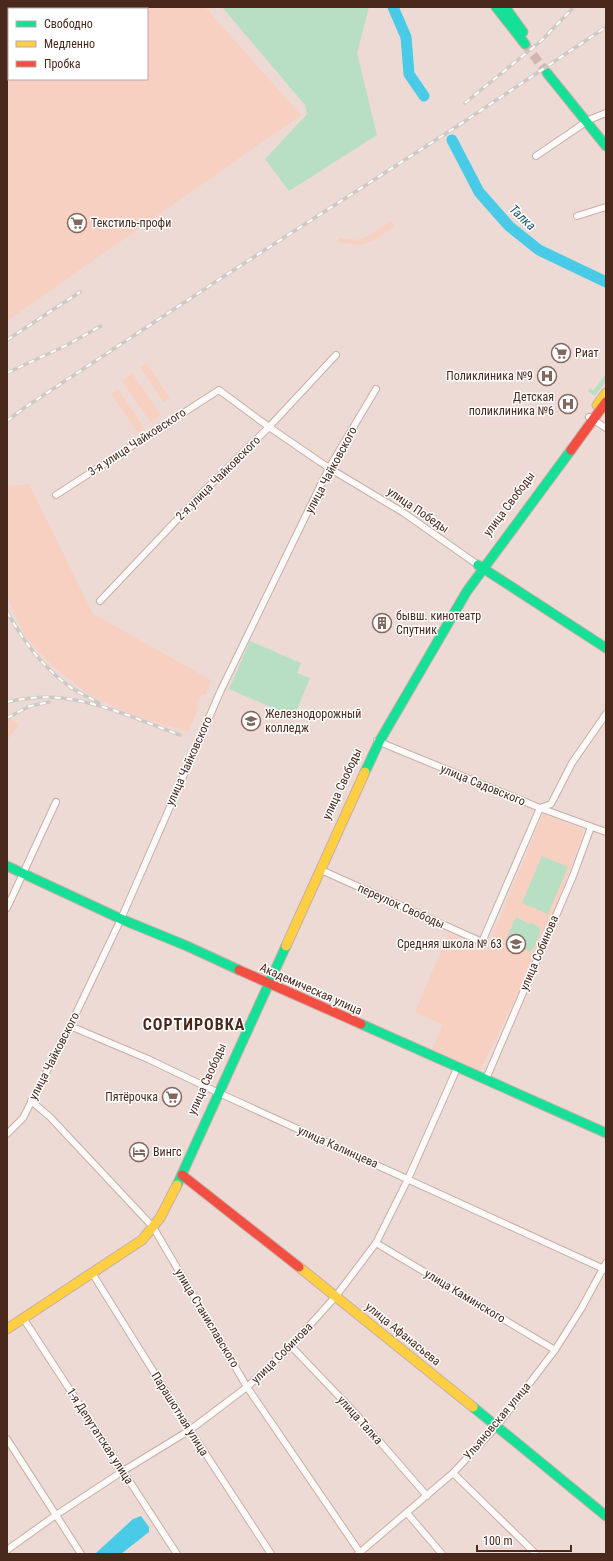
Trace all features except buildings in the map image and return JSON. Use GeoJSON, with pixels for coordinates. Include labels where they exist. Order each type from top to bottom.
{"type":"FeatureCollection","features":[{"type":"Feature","properties":{"kind":"street"},"geometry":{"type":"LineString","coordinates":[[499,7],[527,43]]}},
{"type":"Feature","properties":{"kind":"street"},"geometry":{"type":"LineString","coordinates":[[549,72],[589,121],[606,146]]}},
{"type":"Feature","properties":{"kind":"street"},"geometry":{"type":"LineString","coordinates":[[536,156],[589,121],[606,113]]}},
{"type":"Feature","properties":{"kind":"street"},"geometry":{"type":"LineString","coordinates":[[589,121],[606,138]]}},
{"type":"Feature","properties":{"kind":"street"},"geometry":{"type":"LineString","coordinates":[[577,216],[606,207]]}},
{"type":"Feature","properties":{"kind":"street","name":"2-я улица Чайковского"},"geometry":{"type":"LineString","coordinates":[[100,601],[206,489],[269,427],[336,355]]}},
{"type":"Feature","properties":{"kind":"street","name":"улица Чайковского"},"geometry":{"type":"LineString","coordinates":[[7,1134],[23,1118],[70,1026],[121,919],[221,690],[329,468],[376,389]]}},
{"type":"Feature","properties":{"kind":"street","name":"улица Победы"},"geometry":{"type":"LineString","coordinates":[[219,390],[269,427],[329,468],[404,513],[481,566],[606,648]]}},
{"type":"Feature","properties":{"kind":"street","name":"3-я улица Чайковского"},"geometry":{"type":"LineString","coordinates":[[56,495],[219,390]]}},
{"type":"Feature","properties":{"kind":"street","name":"улица Свободы"},"geometry":{"type":"LineString","coordinates":[[7,1329],[142,1240],[160,1218],[182,1175],[217,1092],[377,741],[462,588],[481,566],[591,418],[606,393]]}},
{"type":"Feature","properties":{"kind":"street","name":"улица Свободы"},"geometry":{"type":"LineString","coordinates":[[591,418],[606,402]]}},
{"type":"Feature","properties":{"kind":"street"},"geometry":{"type":"LineString","coordinates":[[591,418],[606,428]]}},
{"type":"Feature","properties":{"kind":"street"},"geometry":{"type":"LineString","coordinates":[[540,808],[551,804],[572,763],[606,714]]}},
{"type":"Feature","properties":{"kind":"street","name":"улица Свободы"},"geometry":{"type":"LineString","coordinates":[[266,983],[321,870],[377,741]]}},
{"type":"Feature","properties":{"kind":"street","name":"улица Садовского"},"geometry":{"type":"LineString","coordinates":[[377,741],[540,808],[606,832]]}},
{"type":"Feature","properties":{"kind":"street"},"geometry":{"type":"LineString","coordinates":[[7,908],[56,802]]}},
{"type":"Feature","properties":{"kind":"street","name":"переулок Свободы"},"geometry":{"type":"LineString","coordinates":[[321,870],[482,942],[540,808]]}},
{"type":"Feature","properties":{"kind":"street","name":"улица Собинова"},"geometry":{"type":"LineString","coordinates":[[486,1079],[570,883],[591,827]]}},
{"type":"Feature","properties":{"kind":"street","name":"Академическая улица"},"geometry":{"type":"LineString","coordinates":[[7,866],[121,919],[188,946],[266,983],[458,1066],[606,1133]]}},
{"type":"Feature","properties":{"kind":"street","name":"улица Калинцева"},"geometry":{"type":"LineString","coordinates":[[70,1026],[148,1059],[408,1179],[605,1267]]}},
{"type":"Feature","properties":{"kind":"street","name":"улица Собинова"},"geometry":{"type":"LineString","coordinates":[[7,1550],[122,1471],[190,1430],[248,1387],[291,1346],[336,1296],[376,1242],[408,1179],[458,1066]]}},
{"type":"Feature","properties":{"kind":"street","name":"улица Станиславского"},"geometry":{"type":"LineString","coordinates":[[31,1101],[50,1117],[153,1227],[248,1387],[359,1554]]}},
{"type":"Feature","properties":{"kind":"street","name":"улица Афанасьева"},"geometry":{"type":"LineString","coordinates":[[182,1175],[336,1296],[606,1516]]}},
{"type":"Feature","properties":{"kind":"street","name":"улица Каминского"},"geometry":{"type":"LineString","coordinates":[[376,1242],[555,1350]]}},
{"type":"Feature","properties":{"kind":"street","name":"Ульяновская улица"},"geometry":{"type":"LineString","coordinates":[[359,1554],[453,1473],[497,1426],[555,1350],[605,1267]]}},
{"type":"Feature","properties":{"kind":"street","name":"Парашютная улица"},"geometry":{"type":"LineString","coordinates":[[92,1273],[190,1430],[271,1554]]}},
{"type":"Feature","properties":{"kind":"street","name":"1-я Депутатская улица"},"geometry":{"type":"LineString","coordinates":[[23,1318],[177,1554]]}},
{"type":"Feature","properties":{"kind":"street","name":"улица Талка"},"geometry":{"type":"LineString","coordinates":[[291,1346],[354,1412],[427,1496]]}},
{"type":"Feature","properties":{"kind":"street"},"geometry":{"type":"LineString","coordinates":[[7,1439],[81,1554]]}},
{"type":"Feature","properties":{"kind":"street"},"geometry":{"type":"LineString","coordinates":[[453,1473],[536,1554]]}},
{"type":"Feature","properties":{"kind":"street"},"geometry":{"type":"LineString","coordinates":[[407,1513],[442,1554]]}},
{"type":"Feature","properties":{"kind":"shaded area","name":"Текстиль-профи"},"geometry":{"type":"Polygon","coordinates":[[[45,7],[205,7],[301,115],[7,321],[7,67],[8,66],[8,80],[148,80],[148,8],[45,7]]]}},
{"type":"Feature","properties":{"kind":"shaded area"},"geometry":{"type":"Polygon","coordinates":[[[391,221],[395,226],[375,240],[360,245],[336,242],[339,238],[357,240],[368,236],[391,221]]]}},
{"type":"Feature","properties":{"kind":"shaded area"},"geometry":{"type":"Polygon","coordinates":[[[146,363],[170,398],[164,402],[140,367],[146,363]]]}},
{"type":"Feature","properties":{"kind":"shaded area"},"geometry":{"type":"Polygon","coordinates":[[[132,373],[161,415],[150,422],[122,381],[132,373]]]}},
{"type":"Feature","properties":{"kind":"shaded area"},"geometry":{"type":"Polygon","coordinates":[[[118,389],[144,428],[138,433],[111,394],[118,389]]]}},
{"type":"Feature","properties":{"kind":"shaded area"},"geometry":{"type":"Polygon","coordinates":[[[29,484],[93,614],[211,680],[206,695],[202,695],[197,702],[198,709],[188,732],[131,715],[92,696],[46,660],[25,636],[7,596],[7,486],[29,484]]]}},
{"type":"Feature","properties":{"kind":"shaded area"},"geometry":{"type":"Polygon","coordinates":[[[7,715],[19,725],[7,740],[7,715]]]}},
{"type":"Feature","properties":{"kind":"shaded area","name":"Средняя школа № 63"},"geometry":{"type":"Polygon","coordinates":[[[543,814],[584,830],[546,936],[480,1071],[432,1049],[443,1025],[415,1012],[448,934],[486,951],[543,814]]]}},
{"type":"Feature","properties":{"kind":"green space"},"geometry":{"type":"Polygon","coordinates":[[[222,7],[369,7],[357,53],[377,135],[289,191],[265,159],[307,114],[305,105],[222,7]]]}},
{"type":"Feature","properties":{"kind":"green space"},"geometry":{"type":"Polygon","coordinates":[[[606,374],[606,381],[595,396],[588,391],[590,389],[593,391],[606,374]]]}},
{"type":"Feature","properties":{"kind":"green space"},"geometry":{"type":"Polygon","coordinates":[[[250,641],[301,663],[297,673],[310,678],[294,717],[229,689],[250,641]]]}},
{"type":"Feature","properties":{"kind":"green space"},"geometry":{"type":"Polygon","coordinates":[[[542,856],[568,867],[548,914],[522,903],[542,856]]]}},
{"type":"Feature","properties":{"kind":"green space"},"geometry":{"type":"Polygon","coordinates":[[[516,917],[529,924],[532,923],[540,927],[540,933],[534,947],[530,952],[520,948],[519,946],[518,948],[505,942],[516,917]]]}},
{"type":"Feature","properties":{"kind":"water"},"geometry":{"type":"Polygon","coordinates":[[[141,1516],[149,1527],[149,1532],[121,1554],[95,1554],[133,1519],[141,1516]]]}},
{"type":"Feature","properties":{"kind":"waterway","name":"Талка"},"geometry":{"type":"LineString","coordinates":[[393,7],[406,37],[409,74],[424,96]]}},
{"type":"Feature","properties":{"kind":"waterway","name":"Талка"},"geometry":{"type":"LineString","coordinates":[[452,140],[479,192],[509,226],[539,250],[606,282]]}},
{"type":"Feature","properties":{"kind":"tunnel"},"geometry":{"type":"LineString","coordinates":[[525,44],[547,73]]}},
{"type":"Feature","properties":{"kind":"railway"},"geometry":{"type":"LineString","coordinates":[[465,103],[541,41],[574,7]]}},
{"type":"Feature","properties":{"kind":"railway"},"geometry":{"type":"LineString","coordinates":[[7,421],[24,408],[229,273],[456,127],[606,27]]}},
{"type":"Feature","properties":{"kind":"railway"},"geometry":{"type":"LineString","coordinates":[[7,340],[80,292]]}},
{"type":"Feature","properties":{"kind":"railway"},"geometry":{"type":"LineString","coordinates":[[7,373],[67,345],[101,326]]}},
{"type":"Feature","properties":{"kind":"railway"},"geometry":{"type":"LineString","coordinates":[[7,612],[27,643],[50,670],[72,688],[99,703]]}},
{"type":"Feature","properties":{"kind":"railway"},"geometry":{"type":"LineString","coordinates":[[7,702],[41,697],[77,700],[122,713],[180,735]]}},
{"type":"Feature","properties":{"kind":"railway"},"geometry":{"type":"LineString","coordinates":[[7,718],[30,706],[49,702]]}},
{"type":"Feature","properties":{"kind":"traffic: fast"},"geometry":{"type":"LineString","coordinates":[[496,7],[525,44]]}},
{"type":"Feature","properties":{"kind":"traffic: fast"},"geometry":{"type":"LineString","coordinates":[[505,7],[523,32]]}},
{"type":"Feature","properties":{"kind":"traffic: fast"},"geometry":{"type":"LineString","coordinates":[[547,73],[606,146]]}},
{"type":"Feature","properties":{"kind":"traffic: fast"},"geometry":{"type":"LineString","coordinates":[[365,772],[379,742],[467,591],[571,450]]}},
{"type":"Feature","properties":{"kind":"traffic: fast"},"geometry":{"type":"LineString","coordinates":[[478,565],[606,648]]}},
{"type":"Feature","properties":{"kind":"traffic: fast"},"geometry":{"type":"LineString","coordinates":[[7,866],[121,919],[187,946],[239,970]]}},
{"type":"Feature","properties":{"kind":"traffic: fast"},"geometry":{"type":"LineString","coordinates":[[177,1185],[286,946]]}},
{"type":"Feature","properties":{"kind":"traffic: fast"},"geometry":{"type":"LineString","coordinates":[[361,1024],[606,1133]]}},
{"type":"Feature","properties":{"kind":"traffic: fast"},"geometry":{"type":"LineString","coordinates":[[473,1407],[606,1516]]}},
{"type":"Feature","properties":{"kind":"traffic: slow"},"geometry":{"type":"LineString","coordinates":[[597,405],[606,393]]}},
{"type":"Feature","properties":{"kind":"traffic: slow"},"geometry":{"type":"LineString","coordinates":[[286,946],[365,772]]}},
{"type":"Feature","properties":{"kind":"traffic: slow"},"geometry":{"type":"LineString","coordinates":[[7,1329],[142,1240],[160,1218],[177,1185]]}},
{"type":"Feature","properties":{"kind":"traffic: slow"},"geometry":{"type":"LineString","coordinates":[[299,1267],[473,1407]]}},
{"type":"Feature","properties":{"kind":"traffic: jam"},"geometry":{"type":"LineString","coordinates":[[571,450],[606,402]]}},
{"type":"Feature","properties":{"kind":"traffic: jam"},"geometry":{"type":"LineString","coordinates":[[239,970],[361,1024]]}},
{"type":"Feature","properties":{"kind":"traffic: jam"},"geometry":{"type":"LineString","coordinates":[[182,1175],[299,1267]]}},
{"type":"Feature","properties":{"kind":"place","name":"Текстиль-профи"},"geometry":{"type":"Point","coordinates":[77,223]}},
{"type":"Feature","properties":{"kind":"place","name":"Риат"},"geometry":{"type":"Point","coordinates":[561,353]}},
{"type":"Feature","properties":{"kind":"place","name":"Поликлиника №9"},"geometry":{"type":"Point","coordinates":[547,376]}},
{"type":"Feature","properties":{"kind":"place","name":"Детская поликлиника №6"},"geometry":{"type":"Point","coordinates":[568,404]}},
{"type":"Feature","properties":{"kind":"place","name":"бывш. кинотеатр Спутник"},"geometry":{"type":"Point","coordinates":[382,623]}},
{"type":"Feature","properties":{"kind":"place","name":"Железнодорожный колледж"},"geometry":{"type":"Point","coordinates":[251,721]}},
{"type":"Feature","properties":{"kind":"place","name":"Средняя школа № 63"},"geometry":{"type":"Point","coordinates":[516,944]}},
{"type":"Feature","properties":{"kind":"place","name":"Пятёрочка"},"geometry":{"type":"Point","coordinates":[172,1097]}},
{"type":"Feature","properties":{"kind":"place","name":"Вингс"},"geometry":{"type":"Point","coordinates":[139,1152]}},
{"type":"Feature","properties":{"kind":"district","name":"СОРТИРОВКА"},"geometry":{"type":"Point","coordinates":[194,1024]}}]}
